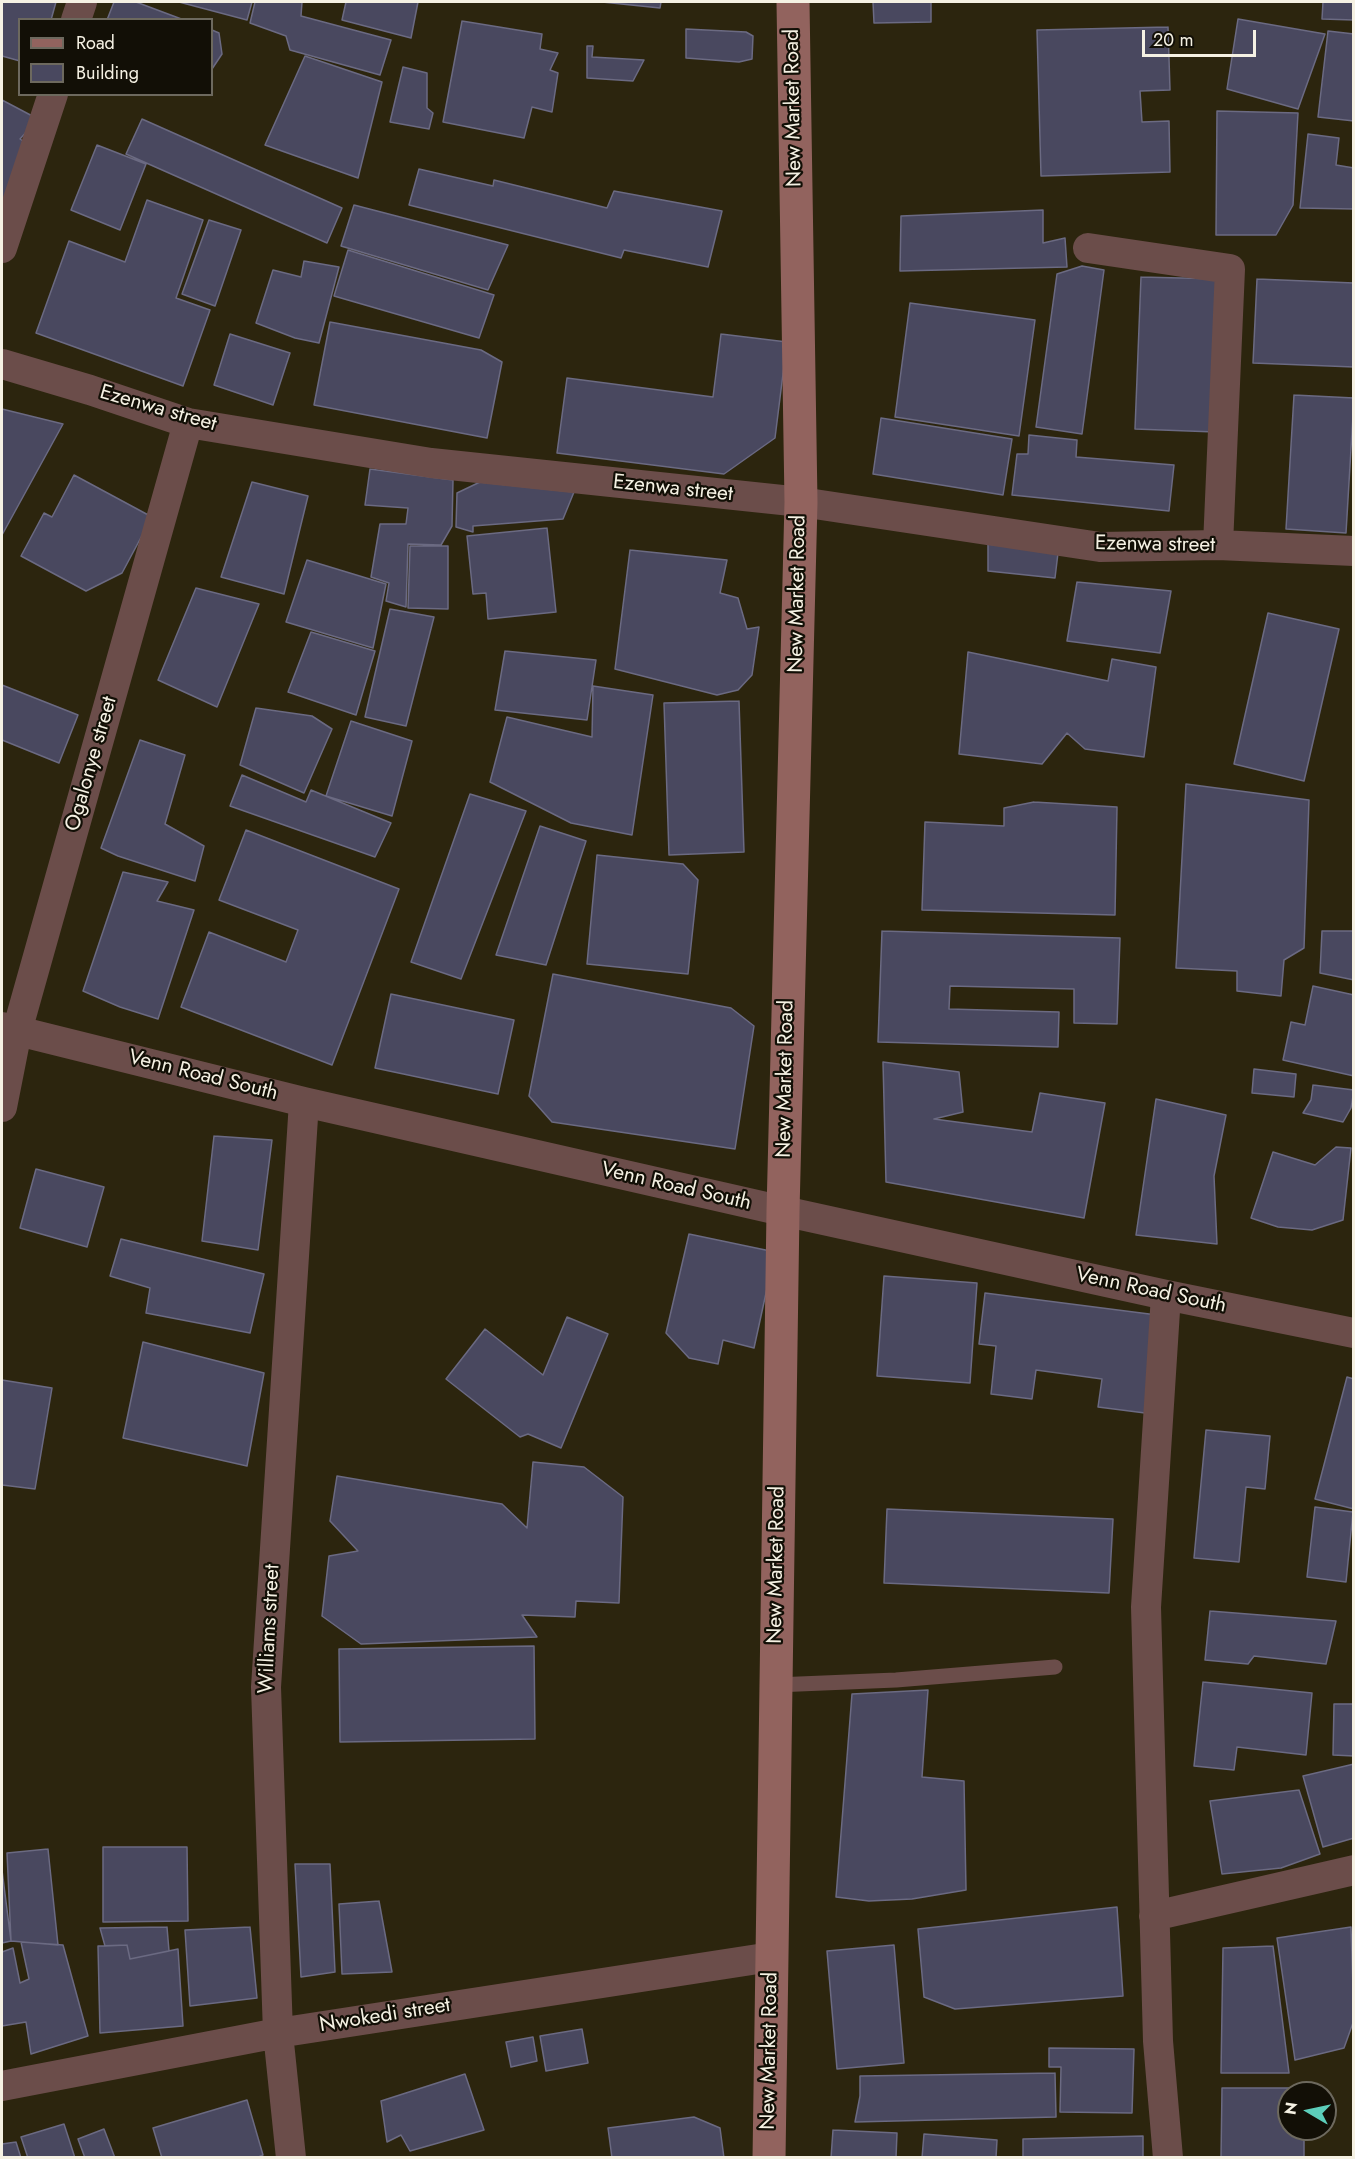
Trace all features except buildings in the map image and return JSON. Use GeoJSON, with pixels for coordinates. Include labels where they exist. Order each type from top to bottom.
{"type":"FeatureCollection","features":[{"type":"Feature","properties":{"kind":"street"},"geometry":{"type":"LineString","coordinates":[[77,18],[82,2]]}},
{"type":"Feature","properties":{"kind":"street","name":"New Market Road"},"geometry":{"type":"LineString","coordinates":[[769,2157],[783,1211],[801,502],[793,2]]}},
{"type":"Feature","properties":{"kind":"street"},"geometry":{"type":"LineString","coordinates":[[2,248],[52,96]]}},
{"type":"Feature","properties":{"kind":"street"},"geometry":{"type":"LineString","coordinates":[[1088,248],[1230,269],[1218,546]]}},
{"type":"Feature","properties":{"kind":"street","name":"Ezenwa street"},"geometry":{"type":"LineString","coordinates":[[2,364],[90,390],[188,423],[431,464],[801,502],[1100,547],[1218,546],[1353,551]]}},
{"type":"Feature","properties":{"kind":"street","name":"Ogalonye street"},"geometry":{"type":"LineString","coordinates":[[2,1107],[9,1029],[188,423]]}},
{"type":"Feature","properties":{"kind":"street","name":"Venn Road South"},"geometry":{"type":"LineString","coordinates":[[9,1029],[304,1101],[783,1211],[1166,1295],[1353,1333]]}},
{"type":"Feature","properties":{"kind":"street","name":"Williams street"},"geometry":{"type":"LineString","coordinates":[[291,2157],[278,2033],[266,1687],[304,1101]]}},
{"type":"Feature","properties":{"kind":"street"},"geometry":{"type":"LineString","coordinates":[[1166,1295],[1146,1606],[1158,2041],[1168,2157]]}},
{"type":"Feature","properties":{"kind":"street"},"geometry":{"type":"LineString","coordinates":[[1154,1916],[1353,1870]]}},
{"type":"Feature","properties":{"kind":"street","name":"Nwokedi street"},"geometry":{"type":"LineString","coordinates":[[2,2086],[278,2033],[771,1957]]}},
{"type":"Feature","properties":{"kind":"lane"},"geometry":{"type":"LineString","coordinates":[[775,1684],[896,1680],[1055,1667]]}}]}
